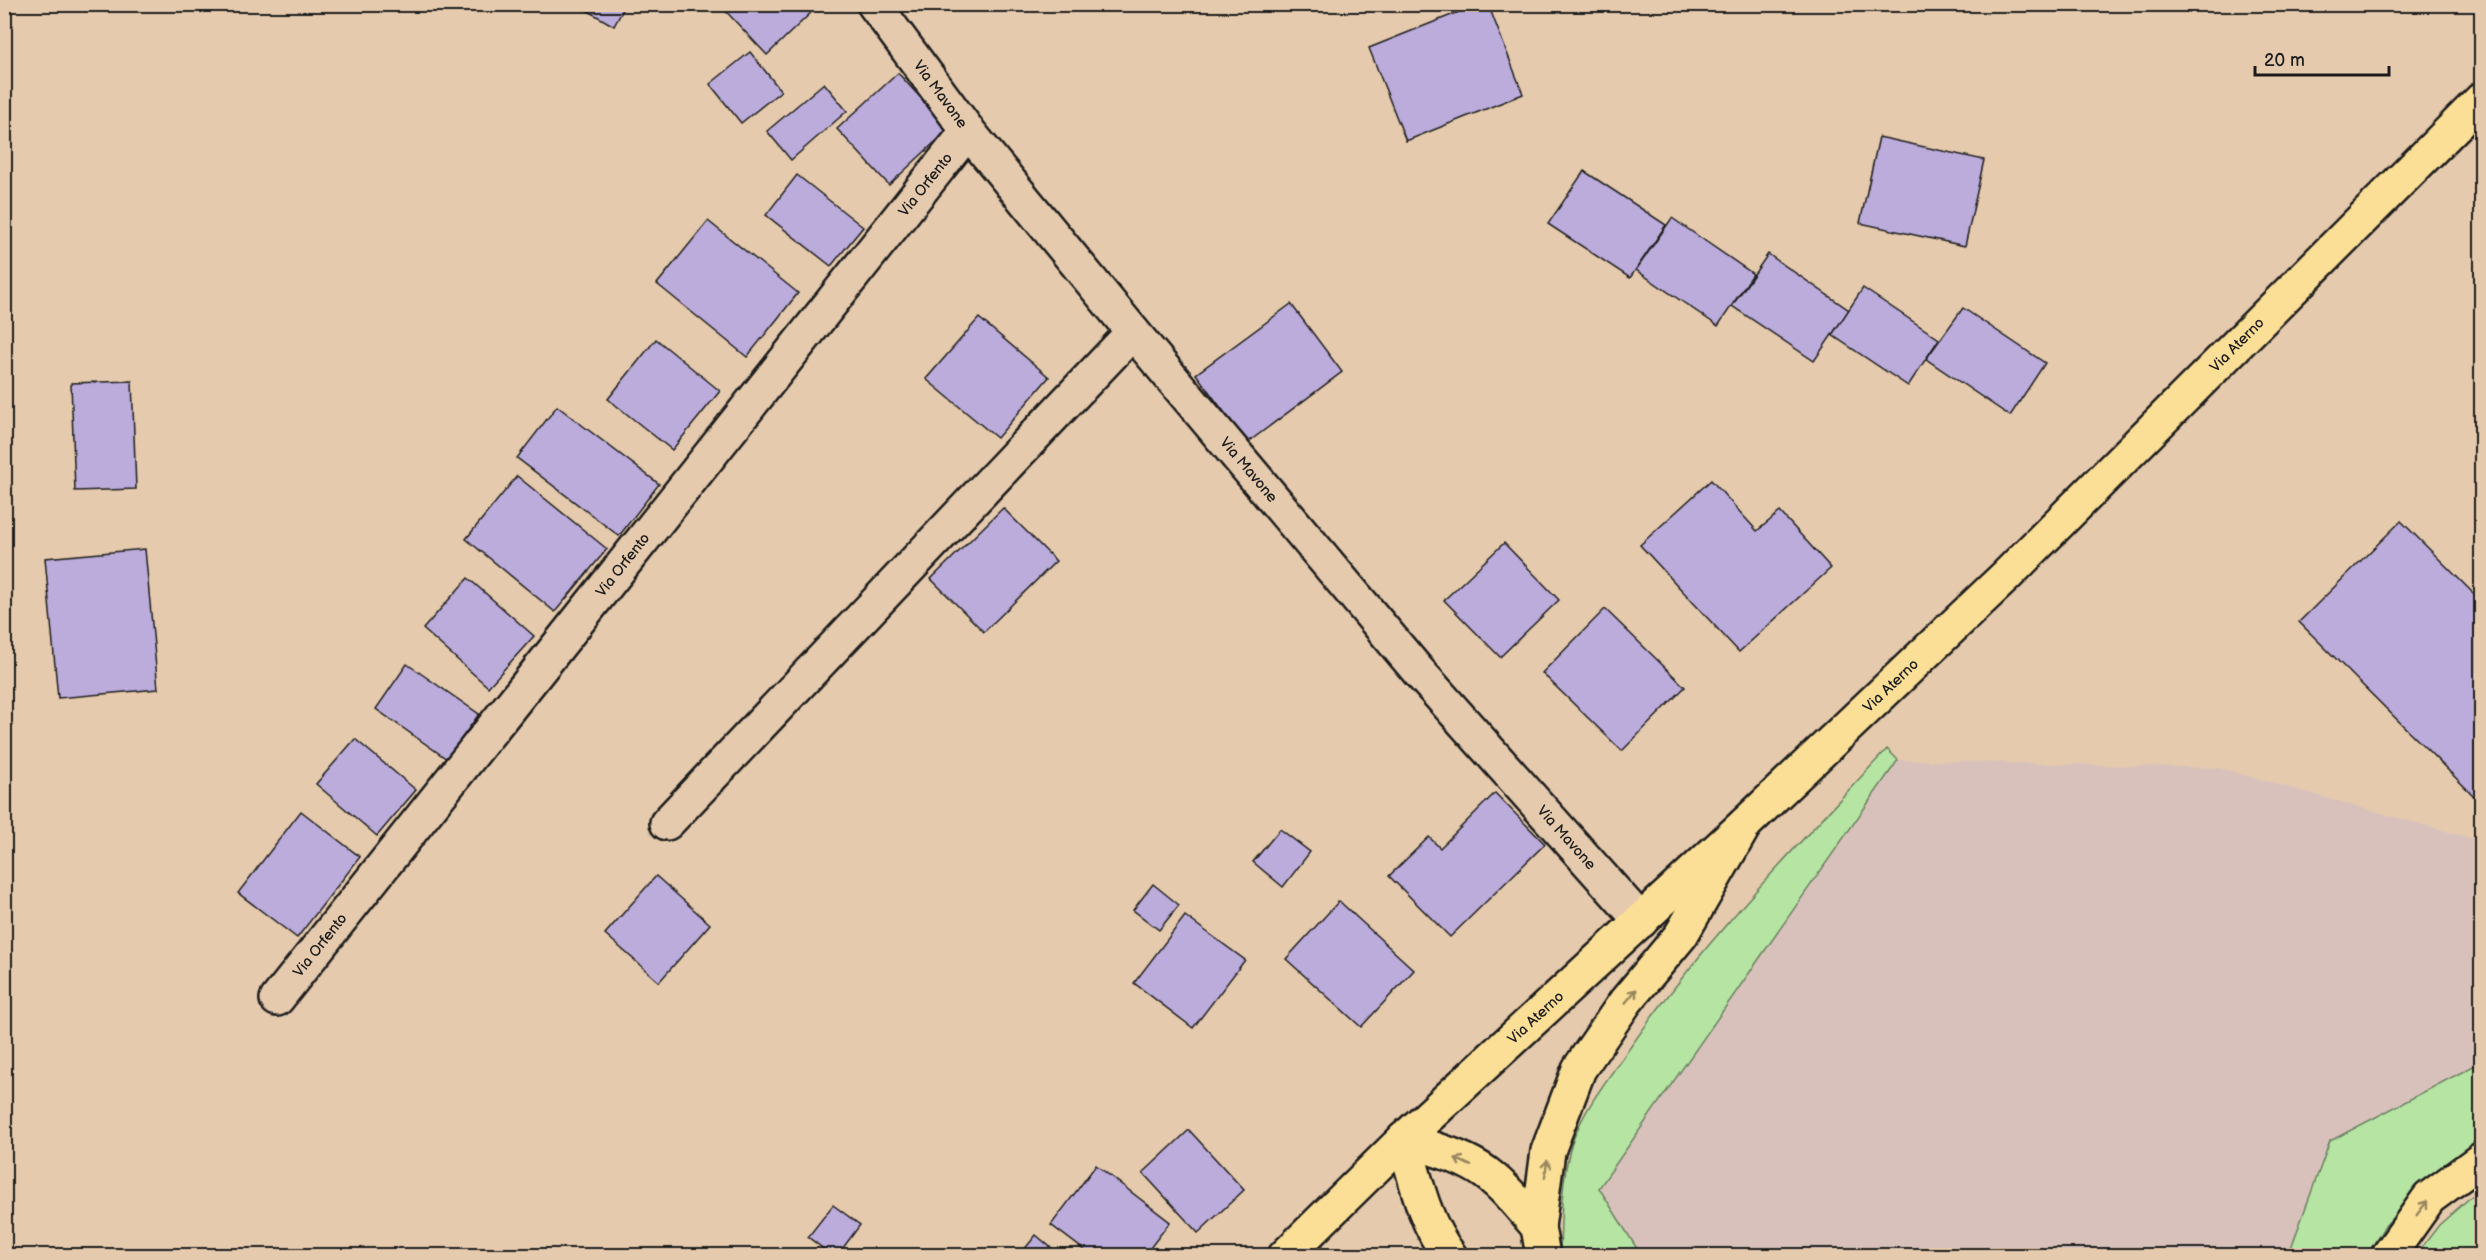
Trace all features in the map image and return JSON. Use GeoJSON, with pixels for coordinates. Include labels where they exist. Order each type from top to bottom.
{"type":"FeatureCollection","features":[{"type":"Feature","properties":{"kind":"main road","name":"Via Aterno"},"geometry":{"type":"LineString","coordinates":[[1285,1256],[1404,1139],[1745,824],[2007,574],[2481,99]]}},
{"type":"Feature","properties":{"kind":"main road"},"geometry":{"type":"LineString","coordinates":[[1540,1241],[1548,1150],[1579,1069],[1626,1001],[1681,935],[1745,824]]}},
{"type":"Feature","properties":{"kind":"main road"},"geometry":{"type":"LineString","coordinates":[[1404,1139],[1449,1155],[1484,1172],[1509,1193],[1540,1241]]}},
{"type":"Feature","properties":{"kind":"main road"},"geometry":{"type":"LineString","coordinates":[[1404,1139],[1425,1210],[1450,1256]]}},
{"type":"Feature","properties":{"kind":"main road"},"geometry":{"type":"LineString","coordinates":[[2388,1256],[2429,1198],[2481,1159]]}},
{"type":"Feature","properties":{"kind":"street","name":"Via Mavone"},"geometry":{"type":"LineString","coordinates":[[874,4],[968,131],[1133,332],[1419,672],[1641,921]]}},
{"type":"Feature","properties":{"kind":"street","name":"Via Orfento"},"geometry":{"type":"LineString","coordinates":[[277,999],[968,131]]}},
{"type":"Feature","properties":{"kind":"street"},"geometry":{"type":"LineString","coordinates":[[667,824],[1133,332]]}},
{"type":"Feature","properties":{"kind":"shaded area"},"geometry":{"type":"Polygon","coordinates":[[[1899,760],[2219,768],[2481,841],[2481,1062],[2330,1141],[2288,1255],[1641,1255],[1598,1188],[1899,760]]]}},
{"type":"Feature","properties":{"kind":"green space"},"geometry":{"type":"Polygon","coordinates":[[[1887,749],[1898,760],[1599,1188],[1641,1255],[1560,1255],[1562,1199],[1568,1156],[1583,1118],[1597,1094],[1688,970],[1786,858],[1887,749]]]}},
{"type":"Feature","properties":{"kind":"green space"},"geometry":{"type":"Polygon","coordinates":[[[2481,1062],[2481,1147],[2423,1185],[2384,1227],[2367,1255],[2288,1256],[2330,1141],[2481,1062]]]}},
{"type":"Feature","properties":{"kind":"green space"},"geometry":{"type":"Polygon","coordinates":[[[2481,1188],[2481,1255],[2416,1255],[2439,1225],[2481,1188]]]}},
{"type":"Feature","properties":{"kind":"building"},"geometry":{"type":"Polygon","coordinates":[[[576,4],[626,4],[614,26],[576,4]]]}},
{"type":"Feature","properties":{"kind":"building"},"geometry":{"type":"Polygon","coordinates":[[[719,4],[820,4],[767,55],[719,4]]]}},
{"type":"Feature","properties":{"kind":"building"},"geometry":{"type":"Polygon","coordinates":[[[1479,4],[1488,4],[1523,94],[1406,141],[1369,48],[1479,4]]]}},
{"type":"Feature","properties":{"kind":"building"},"geometry":{"type":"Polygon","coordinates":[[[750,52],[781,91],[741,123],[710,84],[750,52]]]}},
{"type":"Feature","properties":{"kind":"building"},"geometry":{"type":"Polygon","coordinates":[[[898,73],[949,129],[889,185],[837,129],[898,73]]]}},
{"type":"Feature","properties":{"kind":"building"},"geometry":{"type":"Polygon","coordinates":[[[824,83],[847,111],[791,160],[767,131],[824,83]]]}},
{"type":"Feature","properties":{"kind":"building"},"geometry":{"type":"Polygon","coordinates":[[[1879,137],[1984,160],[1965,246],[1860,223],[1879,137]]]}},
{"type":"Feature","properties":{"kind":"building"},"geometry":{"type":"Polygon","coordinates":[[[1584,171],[1666,225],[1630,278],[1548,224],[1584,171]]]}},
{"type":"Feature","properties":{"kind":"building"},"geometry":{"type":"Polygon","coordinates":[[[797,175],[863,227],[831,266],[766,215],[797,175]]]}},
{"type":"Feature","properties":{"kind":"building"},"geometry":{"type":"Polygon","coordinates":[[[1672,218],[1753,274],[1718,326],[1636,270],[1672,218]]]}},
{"type":"Feature","properties":{"kind":"building"},"geometry":{"type":"Polygon","coordinates":[[[708,221],[798,293],[747,357],[657,284],[708,221]]]}},
{"type":"Feature","properties":{"kind":"building"},"geometry":{"type":"Polygon","coordinates":[[[1768,254],[1849,310],[1814,361],[1732,306],[1768,254]]]}},
{"type":"Feature","properties":{"kind":"building"},"geometry":{"type":"Polygon","coordinates":[[[1863,288],[1939,339],[1908,386],[1832,335],[1863,288]]]}},
{"type":"Feature","properties":{"kind":"building"},"geometry":{"type":"Polygon","coordinates":[[[1291,304],[1342,372],[1247,443],[1196,374],[1291,304]]]}},
{"type":"Feature","properties":{"kind":"building"},"geometry":{"type":"Polygon","coordinates":[[[1963,308],[2045,363],[2010,416],[1926,359],[1963,308]]]}},
{"type":"Feature","properties":{"kind":"building"},"geometry":{"type":"Polygon","coordinates":[[[979,318],[1049,377],[997,438],[926,379],[979,318]]]}},
{"type":"Feature","properties":{"kind":"building"},"geometry":{"type":"Polygon","coordinates":[[[656,339],[720,391],[672,450],[608,399],[656,339]]]}},
{"type":"Feature","properties":{"kind":"building"},"geometry":{"type":"Polygon","coordinates":[[[132,381],[136,489],[75,491],[71,383],[132,381]]]}},
{"type":"Feature","properties":{"kind":"building"},"geometry":{"type":"Polygon","coordinates":[[[557,406],[659,484],[619,536],[517,458],[557,406]]]}},
{"type":"Feature","properties":{"kind":"building"},"geometry":{"type":"Polygon","coordinates":[[[517,476],[607,549],[555,612],[466,539],[517,476]]]}},
{"type":"Feature","properties":{"kind":"building"},"geometry":{"type":"Polygon","coordinates":[[[1711,480],[1757,531],[1780,512],[1831,568],[1739,652],[1640,545],[1711,480]]]}},
{"type":"Feature","properties":{"kind":"building"},"geometry":{"type":"Polygon","coordinates":[[[1003,508],[1056,561],[984,632],[931,579],[1003,508]]]}},
{"type":"Feature","properties":{"kind":"building"},"geometry":{"type":"Polygon","coordinates":[[[2401,521],[2482,602],[2482,804],[2299,622],[2401,521]]]}},
{"type":"Feature","properties":{"kind":"building"},"geometry":{"type":"Polygon","coordinates":[[[1504,543],[1559,600],[1500,657],[1444,600],[1504,543]]]}},
{"type":"Feature","properties":{"kind":"building"},"geometry":{"type":"Polygon","coordinates":[[[145,549],[158,689],[58,698],[45,558],[145,549]]]}},
{"type":"Feature","properties":{"kind":"building"},"geometry":{"type":"Polygon","coordinates":[[[468,578],[534,636],[488,687],[423,629],[468,578]]]}},
{"type":"Feature","properties":{"kind":"building"},"geometry":{"type":"Polygon","coordinates":[[[1605,609],[1685,687],[1622,751],[1542,673],[1605,609]]]}},
{"type":"Feature","properties":{"kind":"building"},"geometry":{"type":"Polygon","coordinates":[[[407,664],[479,714],[447,759],[376,709],[407,664]]]}},
{"type":"Feature","properties":{"kind":"building"},"geometry":{"type":"Polygon","coordinates":[[[355,739],[416,790],[377,836],[316,784],[355,739]]]}},
{"type":"Feature","properties":{"kind":"building"},"geometry":{"type":"Polygon","coordinates":[[[1495,793],[1545,844],[1450,937],[1389,876],[1429,837],[1440,848],[1495,793]]]}},
{"type":"Feature","properties":{"kind":"building"},"geometry":{"type":"Polygon","coordinates":[[[301,811],[360,857],[297,938],[238,893],[301,811]]]}},
{"type":"Feature","properties":{"kind":"building"},"geometry":{"type":"Polygon","coordinates":[[[1280,829],[1310,852],[1283,887],[1253,862],[1280,829]]]}},
{"type":"Feature","properties":{"kind":"building"},"geometry":{"type":"Polygon","coordinates":[[[656,876],[710,924],[659,982],[605,934],[656,876]]]}},
{"type":"Feature","properties":{"kind":"building"},"geometry":{"type":"Polygon","coordinates":[[[1153,884],[1179,905],[1159,930],[1133,910],[1153,884]]]}},
{"type":"Feature","properties":{"kind":"building"},"geometry":{"type":"Polygon","coordinates":[[[1339,901],[1414,970],[1361,1027],[1286,959],[1339,901]]]}},
{"type":"Feature","properties":{"kind":"building"},"geometry":{"type":"Polygon","coordinates":[[[1185,916],[1245,960],[1193,1028],[1134,983],[1185,916]]]}},
{"type":"Feature","properties":{"kind":"building"},"geometry":{"type":"Polygon","coordinates":[[[1189,1130],[1244,1190],[1198,1233],[1143,1173],[1189,1130]]]}},
{"type":"Feature","properties":{"kind":"building"},"geometry":{"type":"Polygon","coordinates":[[[1096,1165],[1170,1222],[1144,1256],[1092,1256],[1051,1225],[1096,1165]]]}},
{"type":"Feature","properties":{"kind":"building"},"geometry":{"type":"Polygon","coordinates":[[[833,1205],[860,1225],[837,1256],[833,1256],[808,1237],[833,1205]]]}},
{"type":"Feature","properties":{"kind":"building"},"geometry":{"type":"Polygon","coordinates":[[[1036,1235],[1061,1256],[1019,1256],[1036,1235]]]}}]}
